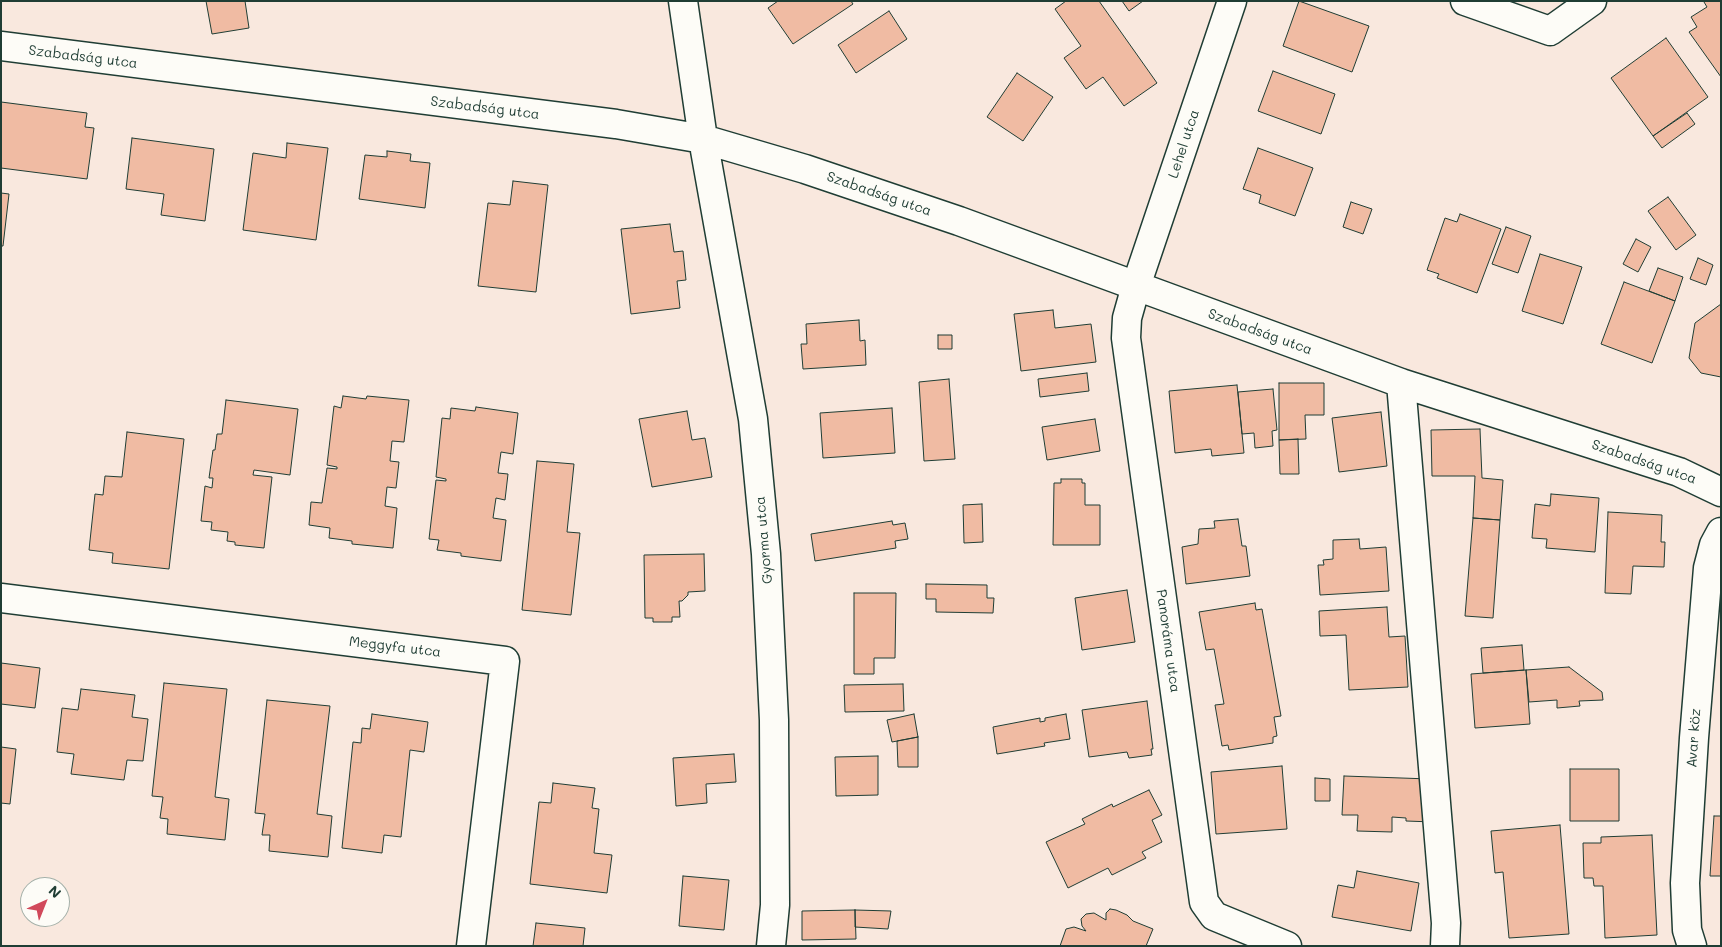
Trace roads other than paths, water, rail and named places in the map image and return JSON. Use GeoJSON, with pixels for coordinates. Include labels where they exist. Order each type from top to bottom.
{"type":"FeatureCollection","features":[{"type":"Feature","properties":{"kind":"street","name":"Gyorma utca"},"geometry":{"type":"LineString","coordinates":[[684,1],[703,139],[753,418],[766,554],[774,729],[775,905],[771,946]]}},
{"type":"Feature","properties":{"kind":"street","name":"Lehel utca"},"geometry":{"type":"LineString","coordinates":[[1136,286],[1232,1]]}},
{"type":"Feature","properties":{"kind":"street"},"geometry":{"type":"LineString","coordinates":[[1465,1],[1550,31],[1592,1]]}},
{"type":"Feature","properties":{"kind":"street","name":"Szabadság utca"},"geometry":{"type":"LineString","coordinates":[[1,46],[616,124],[703,139],[806,169],[959,222],[1401,383],[1679,472],[1721,492]]}},
{"type":"Feature","properties":{"kind":"street","name":"Panoráma utca"},"geometry":{"type":"LineString","coordinates":[[1136,286],[1127,318],[1126,338],[1204,902],[1214,916],[1287,946]]}},
{"type":"Feature","properties":{"kind":"street"},"geometry":{"type":"LineString","coordinates":[[1401,383],[1446,913],[1445,946]]}},
{"type":"Feature","properties":{"kind":"street","name":"Avar köz"},"geometry":{"type":"LineString","coordinates":[[1692,946],[1688,930],[1684,883],[1694,738],[1708,568],[1714,545],[1721,532]]}},
{"type":"Feature","properties":{"kind":"street","name":"Meggyfa utca"},"geometry":{"type":"LineString","coordinates":[[1,598],[505,661],[471,946]]}}]}
